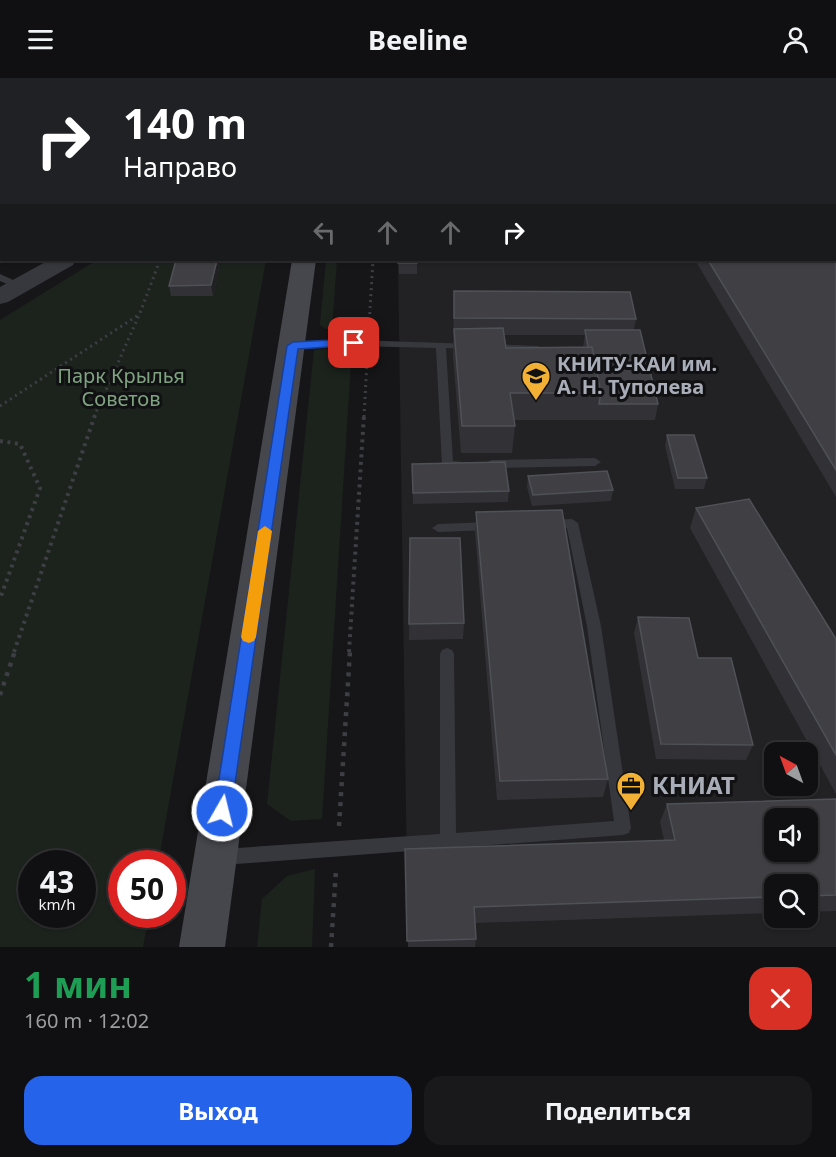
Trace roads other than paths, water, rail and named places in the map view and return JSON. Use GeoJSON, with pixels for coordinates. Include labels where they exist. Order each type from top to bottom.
{"type":"FeatureCollection","features":[{"type":"Feature","properties":{"kind":"main road"},"geometry":{"type":"LineString","coordinates":[[202,947],[304,261]]}},
{"type":"Feature","properties":{"kind":"street"},"geometry":{"type":"LineString","coordinates":[[6,287],[63,261]]}},
{"type":"Feature","properties":{"kind":"lane"},"geometry":{"type":"LineString","coordinates":[[293,346],[368,343],[546,349]]}},
{"type":"Feature","properties":{"kind":"lane"},"geometry":{"type":"LineString","coordinates":[[441,345],[448,465],[595,462]]}},
{"type":"Feature","properties":{"kind":"lane"},"geometry":{"type":"LineString","coordinates":[[215,858],[337,851],[623,828],[594,626],[572,523],[538,524]]}},
{"type":"Feature","properties":{"kind":"lane"},"geometry":{"type":"LineString","coordinates":[[438,528],[505,526]]}},
{"type":"Feature","properties":{"kind":"lane"},"geometry":{"type":"LineString","coordinates":[[447,654],[448,842]]}},
{"type":"Feature","properties":{"kind":"place","name":"КНИТУ-КАИ им. А. Н. Туполева"},"geometry":{"type":"Point","coordinates":[536,402]}},
{"type":"Feature","properties":{"kind":"place","name":"КНИАТ"},"geometry":{"type":"Point","coordinates":[631,812]}},
{"type":"Feature","properties":{"kind":"park label","name":"Парк Крылья Советов"},"geometry":{"type":"Point","coordinates":[121,388]}}]}
